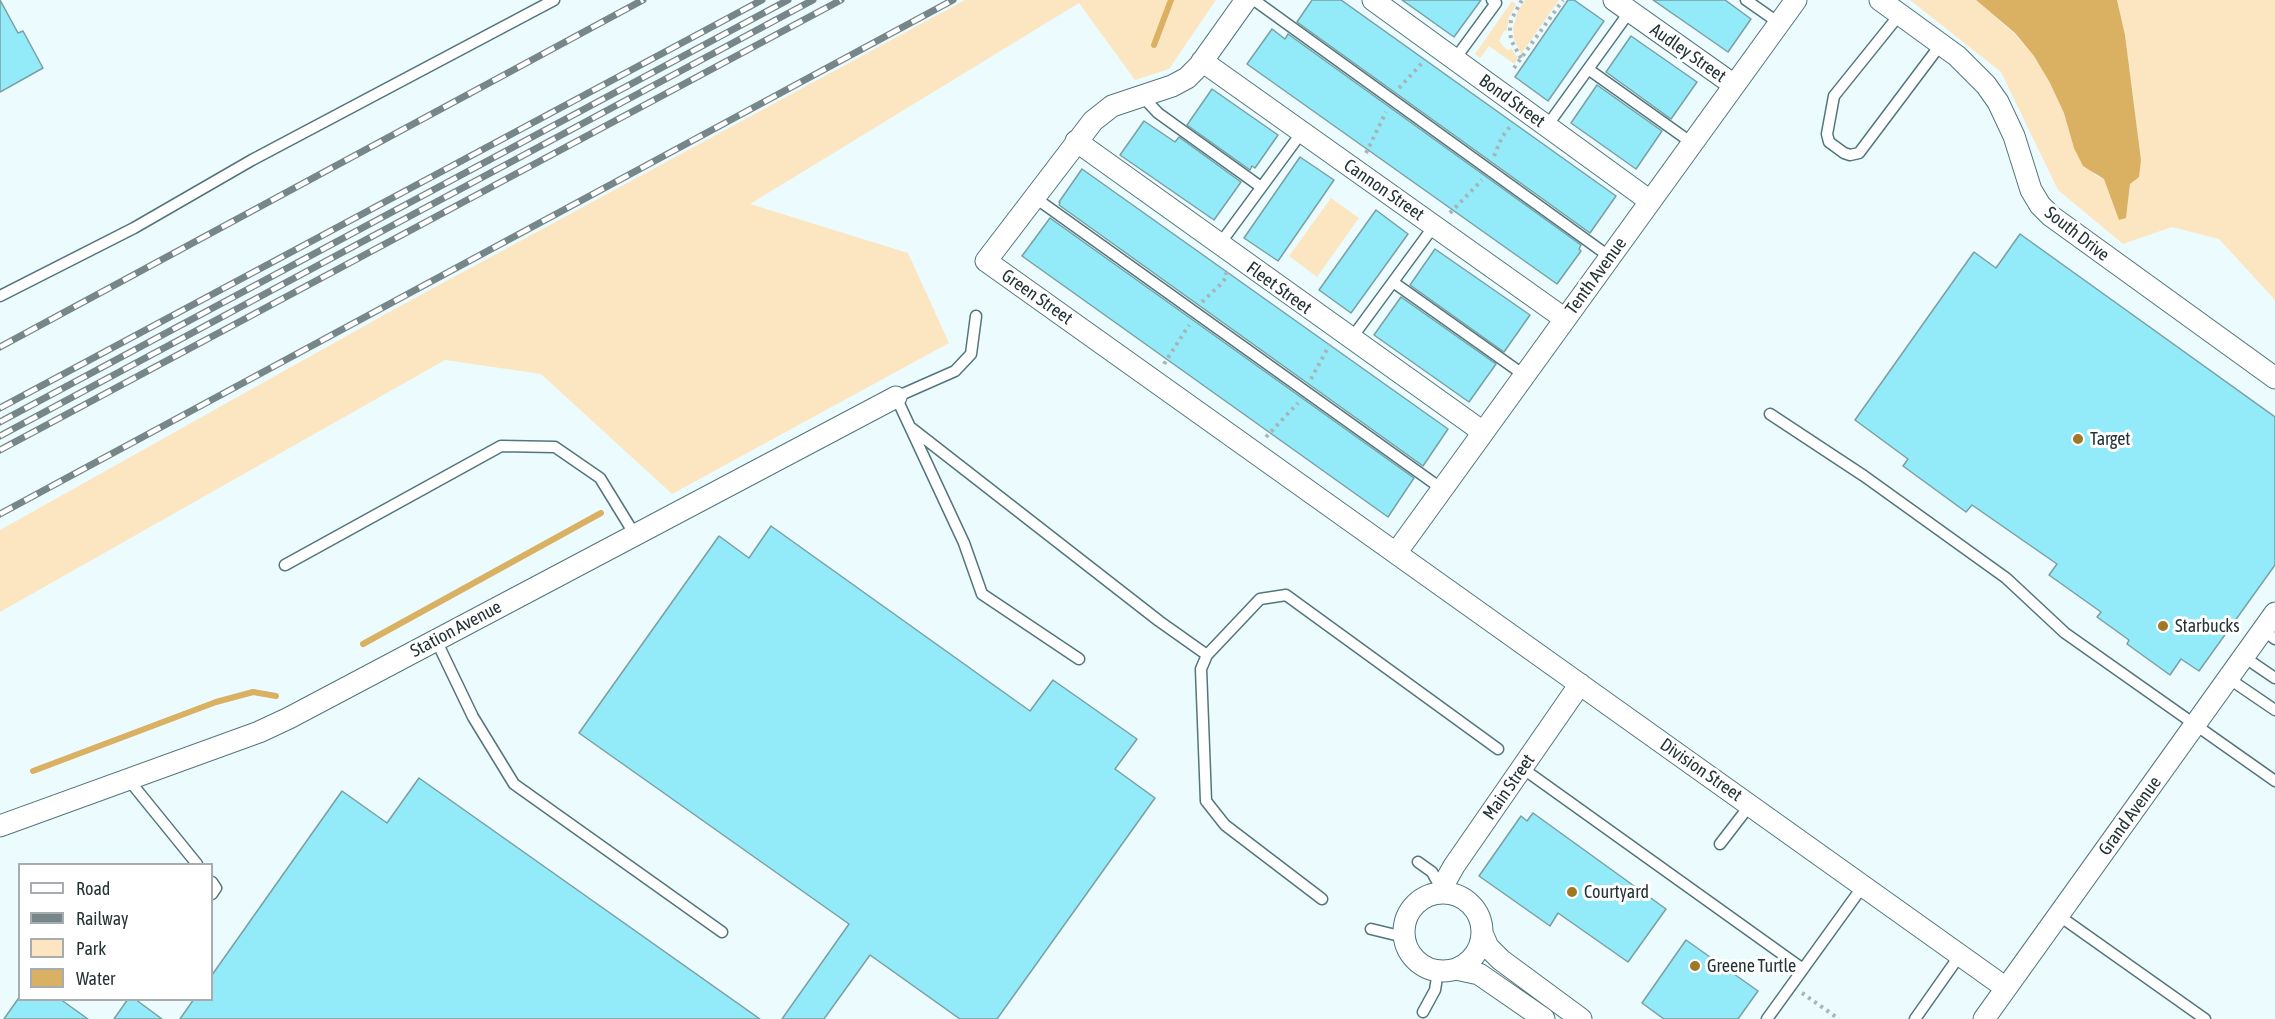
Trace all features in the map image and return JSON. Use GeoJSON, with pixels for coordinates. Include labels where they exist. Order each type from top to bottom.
{"type":"FeatureCollection","features":[{"type":"Feature","properties":{"kind":"street","name":"Green Street"},"geometry":{"type":"LineString","coordinates":[[1246,0],[1194,72],[1180,82],[1112,106],[1084,129],[986,261],[1396,553]]}},
{"type":"Feature","properties":{"kind":"street","name":"Bond Street"},"geometry":{"type":"LineString","coordinates":[[1373,0],[1650,201]]}},
{"type":"Feature","properties":{"kind":"street","name":"Tenth Avenue"},"geometry":{"type":"LineString","coordinates":[[1396,553],[1796,0]]}},
{"type":"Feature","properties":{"kind":"street","name":"South Drive"},"geometry":{"type":"LineString","coordinates":[[1880,0],[1941,44],[1972,70],[1998,102],[2014,136],[2031,190],[2040,205],[2065,228],[2275,378]]}},
{"type":"Feature","properties":{"kind":"street","name":"Audley Street"},"geometry":{"type":"LineString","coordinates":[[1622,6],[1734,85]]}},
{"type":"Feature","properties":{"kind":"street","name":"Cannon Street"},"geometry":{"type":"LineString","coordinates":[[1202,61],[1302,132],[1442,220],[1565,319]]}},
{"type":"Feature","properties":{"kind":"street","name":"Fleet Street"},"geometry":{"type":"LineString","coordinates":[[1076,141],[1219,245],[1341,340],[1483,432]]}},
{"type":"Feature","properties":{"kind":"street","name":"Station Avenue"},"geometry":{"type":"LineString","coordinates":[[0,826],[259,732],[896,397]]}},
{"type":"Feature","properties":{"kind":"street","name":"Division Street"},"geometry":{"type":"LineString","coordinates":[[1396,553],[2006,988]]}},
{"type":"Feature","properties":{"kind":"street","name":"Grand Avenue"},"geometry":{"type":"LineString","coordinates":[[1984,1019],[2228,678],[2244,657],[2269,635],[2275,613]]}},
{"type":"Feature","properties":{"kind":"street","name":"Main Street"},"geometry":{"type":"LineString","coordinates":[[1444,893],[1445,882],[1454,866],[1580,684]]}},
{"type":"Feature","properties":{"kind":"street"},"geometry":{"type":"LineString","coordinates":[[1447,970],[1463,965],[1473,953],[1482,933],[1482,924],[1473,908],[1461,897],[1444,893],[1427,897],[1414,908],[1405,922],[1406,948],[1417,961],[1447,970],[1479,974],[1544,1019]]}},
{"type":"Feature","properties":{"kind":"street"},"geometry":{"type":"LineString","coordinates":[[1482,933],[1488,946],[1501,960],[1581,1019]]}},
{"type":"Feature","properties":{"kind":"lane"},"geometry":{"type":"LineString","coordinates":[[1254,0],[1610,257]]}},
{"type":"Feature","properties":{"kind":"lane"},"geometry":{"type":"LineString","coordinates":[[1455,59],[1496,3],[1492,0]]}},
{"type":"Feature","properties":{"kind":"lane"},"geometry":{"type":"LineString","coordinates":[[1746,0],[1779,23]]}},
{"type":"Feature","properties":{"kind":"lane"},"geometry":{"type":"LineString","coordinates":[[0,296],[134,228],[252,160],[552,1]]}},
{"type":"Feature","properties":{"kind":"lane"},"geometry":{"type":"LineString","coordinates":[[1547,126],[1588,69],[1622,6]]}},
{"type":"Feature","properties":{"kind":"lane"},"geometry":{"type":"LineString","coordinates":[[1900,14],[1834,96],[1827,134],[1829,142],[1844,153],[1850,155],[1859,153],[1941,44]]}},
{"type":"Feature","properties":{"kind":"lane"},"geometry":{"type":"LineString","coordinates":[[1588,69],[1692,143]]}},
{"type":"Feature","properties":{"kind":"lane"},"geometry":{"type":"LineString","coordinates":[[1142,96],[1158,113],[1261,187]]}},
{"type":"Feature","properties":{"kind":"lane"},"geometry":{"type":"LineString","coordinates":[[1219,245],[1302,132]]}},
{"type":"Feature","properties":{"kind":"lane"},"geometry":{"type":"LineString","coordinates":[[1034,197],[1442,489]]}},
{"type":"Feature","properties":{"kind":"lane"},"geometry":{"type":"LineString","coordinates":[[1341,340],[1393,282],[1442,220]]}},
{"type":"Feature","properties":{"kind":"lane"},"geometry":{"type":"LineString","coordinates":[[1393,282],[1524,375]]}},
{"type":"Feature","properties":{"kind":"lane"},"geometry":{"type":"LineString","coordinates":[[976,316],[971,354],[955,371],[896,397],[964,543],[982,594],[1079,659]]}},
{"type":"Feature","properties":{"kind":"lane"},"geometry":{"type":"LineString","coordinates":[[1770,414],[1818,444],[2006,578],[2065,633],[2275,781]]}},
{"type":"Feature","properties":{"kind":"lane"},"geometry":{"type":"LineString","coordinates":[[910,427],[1159,621],[1207,655]]}},
{"type":"Feature","properties":{"kind":"lane"},"geometry":{"type":"LineString","coordinates":[[285,565],[501,446],[555,447],[600,478],[635,535]]}},
{"type":"Feature","properties":{"kind":"lane"},"geometry":{"type":"LineString","coordinates":[[1322,899],[1226,825],[1206,801],[1201,669],[1207,655],[1260,599],[1286,595],[1498,749]]}},
{"type":"Feature","properties":{"kind":"lane"},"geometry":{"type":"LineString","coordinates":[[436,640],[473,717],[514,784],[722,932]]}},
{"type":"Feature","properties":{"kind":"lane"},"geometry":{"type":"LineString","coordinates":[[2244,657],[2275,678]]}},
{"type":"Feature","properties":{"kind":"lane"},"geometry":{"type":"LineString","coordinates":[[2228,678],[2275,710]]}},
{"type":"Feature","properties":{"kind":"lane"},"geometry":{"type":"LineString","coordinates":[[1522,768],[1803,969]]}},
{"type":"Feature","properties":{"kind":"lane"},"geometry":{"type":"LineString","coordinates":[[128,779],[196,863]]}},
{"type":"Feature","properties":{"kind":"lane"},"geometry":{"type":"LineString","coordinates":[[1720,844],[1749,804]]}},
{"type":"Feature","properties":{"kind":"lane"},"geometry":{"type":"LineString","coordinates":[[1418,862],[1437,878],[1444,893]]}},
{"type":"Feature","properties":{"kind":"lane"},"geometry":{"type":"LineString","coordinates":[[1767,1019],[1863,886]]}},
{"type":"Feature","properties":{"kind":"lane"},"geometry":{"type":"LineString","coordinates":[[2058,915],[2205,1019]]}},
{"type":"Feature","properties":{"kind":"lane"},"geometry":{"type":"LineString","coordinates":[[1371,929],[1404,937]]}},
{"type":"Feature","properties":{"kind":"lane"},"geometry":{"type":"LineString","coordinates":[[1915,1019],[1960,955]]}},
{"type":"Feature","properties":{"kind":"lane"},"geometry":{"type":"LineString","coordinates":[[1423,1012],[1447,970]]}},
{"type":"Feature","properties":{"kind":"path"},"geometry":{"type":"LineString","coordinates":[[1521,58],[1511,40],[1510,30],[1511,20],[1522,0]]}},
{"type":"Feature","properties":{"kind":"path"},"geometry":{"type":"LineString","coordinates":[[1514,68],[1563,0]]}},
{"type":"Feature","properties":{"kind":"path"},"geometry":{"type":"LineString","coordinates":[[1396,92],[1405,80],[1415,74],[1426,58]]}},
{"type":"Feature","properties":{"kind":"path"},"geometry":{"type":"LineString","coordinates":[[1366,154],[1387,111]]}},
{"type":"Feature","properties":{"kind":"path"},"geometry":{"type":"LineString","coordinates":[[1491,161],[1502,137],[1514,120]]}},
{"type":"Feature","properties":{"kind":"path"},"geometry":{"type":"LineString","coordinates":[[1442,220],[1482,179]]}},
{"type":"Feature","properties":{"kind":"path"},"geometry":{"type":"LineString","coordinates":[[1199,304],[1227,276],[1226,266]]}},
{"type":"Feature","properties":{"kind":"path"},"geometry":{"type":"LineString","coordinates":[[1164,365],[1190,323]]}},
{"type":"Feature","properties":{"kind":"path"},"geometry":{"type":"LineString","coordinates":[[1309,382],[1341,340]]}},
{"type":"Feature","properties":{"kind":"path"},"geometry":{"type":"LineString","coordinates":[[1266,438],[1299,401]]}},
{"type":"Feature","properties":{"kind":"path"},"geometry":{"type":"LineString","coordinates":[[1791,986],[1839,1019]]}},
{"type":"Feature","properties":{"kind":"green space"},"geometry":{"type":"Polygon","coordinates":[[[965,0],[1216,0],[1169,69],[1135,80],[1079,3],[750,204],[908,253],[949,343],[672,494],[541,374],[445,360],[0,612],[0,530],[391,311],[965,0]]]}},
{"type":"Feature","properties":{"kind":"green space"},"geometry":{"type":"Polygon","coordinates":[[[1525,0],[1559,0],[1521,54],[1514,39],[1513,27],[1518,11],[1525,0]]]}},
{"type":"Feature","properties":{"kind":"green space"},"geometry":{"type":"Polygon","coordinates":[[[1910,0],[1976,0],[2015,34],[2034,56],[2050,83],[2095,175],[2104,179],[2126,218],[2130,184],[2141,160],[2125,35],[2117,0],[2275,0],[2275,300],[2219,239],[2172,227],[2123,244],[2058,190],[2001,72],[1910,0]]]}},
{"type":"Feature","properties":{"kind":"green space"},"geometry":{"type":"Polygon","coordinates":[[[1512,1],[1516,4],[1509,18],[1507,30],[1504,31],[1499,41],[1506,49],[1511,48],[1518,58],[1514,64],[1489,46],[1480,58],[1475,54],[1512,1]]]}},
{"type":"Feature","properties":{"kind":"green space"},"geometry":{"type":"Polygon","coordinates":[[[1331,198],[1359,218],[1317,277],[1289,256],[1331,198]]]}},
{"type":"Feature","properties":{"kind":"water"},"geometry":{"type":"Polygon","coordinates":[[[1976,0],[2117,0],[2125,35],[2141,160],[2139,177],[2130,184],[2126,218],[2119,220],[2104,179],[2083,166],[2074,148],[2064,113],[2034,56],[2015,33],[1976,0]]]}},
{"type":"Feature","properties":{"kind":"building"},"geometry":{"type":"Polygon","coordinates":[[[0,0],[18,33],[23,31],[43,68],[0,92],[0,0]]]}},
{"type":"Feature","properties":{"kind":"building"},"geometry":{"type":"Polygon","coordinates":[[[1312,0],[1341,0],[1616,196],[1590,233],[1297,22],[1312,0]]]}},
{"type":"Feature","properties":{"kind":"building"},"geometry":{"type":"Polygon","coordinates":[[[1402,0],[1481,0],[1454,37],[1402,0]]]}},
{"type":"Feature","properties":{"kind":"building"},"geometry":{"type":"Polygon","coordinates":[[[1568,0],[1574,0],[1604,21],[1548,101],[1515,77],[1568,0]]]}},
{"type":"Feature","properties":{"kind":"building"},"geometry":{"type":"Polygon","coordinates":[[[1653,0],[1725,0],[1751,19],[1728,52],[1653,0]]]}},
{"type":"Feature","properties":{"kind":"building"},"geometry":{"type":"Polygon","coordinates":[[[1272,29],[1285,39],[1288,34],[1581,245],[1579,249],[1581,251],[1557,284],[1247,64],[1272,29]]]}},
{"type":"Feature","properties":{"kind":"building"},"geometry":{"type":"Polygon","coordinates":[[[1631,36],[1697,82],[1671,119],[1606,72],[1631,36]]]}},
{"type":"Feature","properties":{"kind":"building"},"geometry":{"type":"Polygon","coordinates":[[[1597,85],[1662,131],[1636,169],[1571,123],[1597,85]]]}},
{"type":"Feature","properties":{"kind":"building"},"geometry":{"type":"Polygon","coordinates":[[[1212,89],[1278,135],[1255,168],[1252,166],[1250,170],[1187,125],[1212,89]]]}},
{"type":"Feature","properties":{"kind":"building"},"geometry":{"type":"Polygon","coordinates":[[[1144,121],[1175,142],[1179,137],[1241,182],[1214,220],[1120,155],[1144,121]]]}},
{"type":"Feature","properties":{"kind":"building"},"geometry":{"type":"Polygon","coordinates":[[[1300,157],[1334,180],[1278,261],[1244,238],[1300,157]]]}},
{"type":"Feature","properties":{"kind":"building"},"geometry":{"type":"Polygon","coordinates":[[[1082,169],[1448,429],[1423,466],[1059,205],[1082,169]]]}},
{"type":"Feature","properties":{"kind":"building"},"geometry":{"type":"Polygon","coordinates":[[[1376,210],[1408,234],[1351,313],[1319,290],[1376,210]]]}},
{"type":"Feature","properties":{"kind":"building"},"geometry":{"type":"Polygon","coordinates":[[[1050,218],[1414,478],[1388,517],[1022,256],[1050,218]]]}},
{"type":"Feature","properties":{"kind":"building","name":"Target"},"geometry":{"type":"Polygon","coordinates":[[[2020,234],[2275,417],[2275,565],[2199,671],[2181,659],[2170,675],[2127,644],[2129,640],[2097,617],[2101,612],[2049,575],[2057,564],[1972,505],[1966,512],[1903,466],[1908,459],[1855,420],[1974,252],[1996,268],[2020,234]]]}},
{"type":"Feature","properties":{"kind":"building"},"geometry":{"type":"Polygon","coordinates":[[[1435,249],[1530,315],[1504,352],[1410,285],[1435,249]]]}},
{"type":"Feature","properties":{"kind":"building"},"geometry":{"type":"Polygon","coordinates":[[[1401,297],[1496,364],[1469,402],[1374,335],[1401,297]]]}},
{"type":"Feature","properties":{"kind":"building"},"geometry":{"type":"Polygon","coordinates":[[[771,526],[1030,711],[1053,680],[1137,739],[1115,769],[1155,798],[997,1019],[960,1019],[870,955],[824,1019],[782,1019],[849,924],[579,733],[719,536],[749,558],[771,526]]]}},
{"type":"Feature","properties":{"kind":"building"},"geometry":{"type":"Polygon","coordinates":[[[419,778],[760,1019],[180,1019],[193,1001],[213,1001],[213,974],[342,791],[387,823],[419,778]]]}},
{"type":"Feature","properties":{"kind":"building","name":"Courtyard"},"geometry":{"type":"Polygon","coordinates":[[[1533,813],[1666,909],[1628,962],[1558,913],[1550,926],[1479,876],[1521,816],[1527,821],[1533,813]]]}},
{"type":"Feature","properties":{"kind":"building","name":"Greene Turtle"},"geometry":{"type":"Polygon","coordinates":[[[1686,940],[1758,991],[1738,1019],[1664,1019],[1642,1003],[1686,940]]]}},
{"type":"Feature","properties":{"kind":"building"},"geometry":{"type":"Polygon","coordinates":[[[18,999],[18,1001],[63,1001],[88,1019],[4,1019],[18,999]]]}},
{"type":"Feature","properties":{"kind":"building"},"geometry":{"type":"Polygon","coordinates":[[[127,1001],[138,1001],[162,1019],[114,1019],[127,1001]]]}},
{"type":"Feature","properties":{"kind":"waterway"},"geometry":{"type":"LineString","coordinates":[[1154,45],[1171,0]]}},
{"type":"Feature","properties":{"kind":"waterway"},"geometry":{"type":"LineString","coordinates":[[363,644],[601,513]]}},
{"type":"Feature","properties":{"kind":"waterway"},"geometry":{"type":"LineString","coordinates":[[33,771],[216,702],[253,692],[276,696]]}},
{"type":"Feature","properties":{"kind":"railway"},"geometry":{"type":"LineString","coordinates":[[0,347],[643,0]]}},
{"type":"Feature","properties":{"kind":"railway"},"geometry":{"type":"LineString","coordinates":[[0,408],[762,0]]}},
{"type":"Feature","properties":{"kind":"railway"},"geometry":{"type":"LineString","coordinates":[[0,422],[788,0]]}},
{"type":"Feature","properties":{"kind":"railway"},"geometry":{"type":"LineString","coordinates":[[0,436],[813,0]]}},
{"type":"Feature","properties":{"kind":"railway"},"geometry":{"type":"LineString","coordinates":[[0,450],[841,0]]}},
{"type":"Feature","properties":{"kind":"railway"},"geometry":{"type":"LineString","coordinates":[[0,514],[953,0]]}},
{"type":"Feature","properties":{"kind":"place","name":"Target"},"geometry":{"type":"Point","coordinates":[2078,439]}},
{"type":"Feature","properties":{"kind":"place","name":"Starbucks"},"geometry":{"type":"Point","coordinates":[2163,626]}},
{"type":"Feature","properties":{"kind":"place","name":"Courtyard"},"geometry":{"type":"Point","coordinates":[1572,892]}},
{"type":"Feature","properties":{"kind":"place","name":"Greene Turtle"},"geometry":{"type":"Point","coordinates":[1695,966]}}]}
